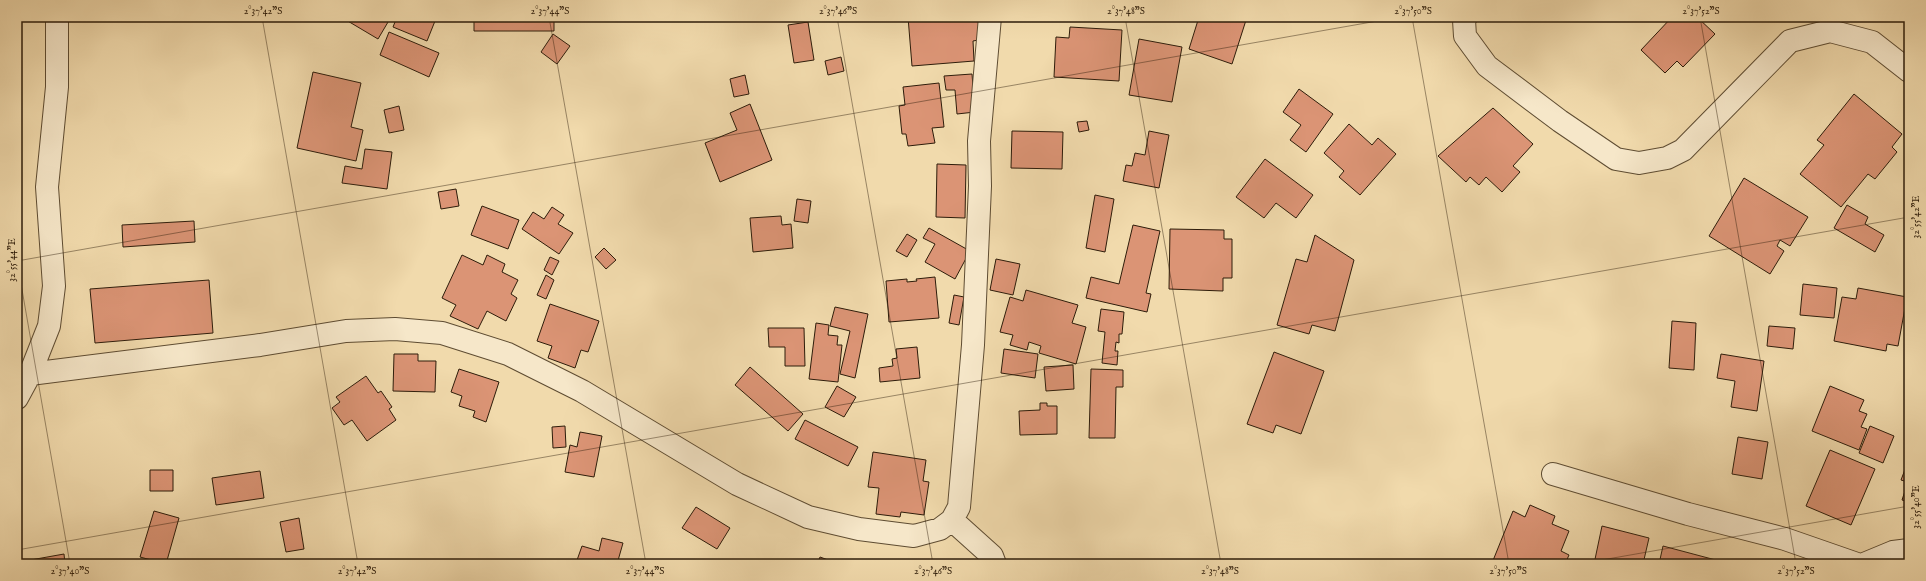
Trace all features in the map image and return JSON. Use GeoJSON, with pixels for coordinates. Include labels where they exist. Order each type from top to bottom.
{"type":"FeatureCollection","features":[{"type":"Feature","properties":{"kind":"street"},"geometry":{"type":"LineString","coordinates":[[17,398],[30,374],[49,326],[54,286],[46,187],[57,87],[57,17]]}},
{"type":"Feature","properties":{"kind":"street"},"geometry":{"type":"LineString","coordinates":[[30,374],[260,345],[346,331],[395,329],[442,333],[508,354],[582,391],[737,484],[808,517],[859,529],[914,536],[940,529],[952,520],[959,507],[973,345],[979,208],[979,141],[990,17]]}},
{"type":"Feature","properties":{"kind":"street"},"geometry":{"type":"LineString","coordinates":[[1466,17],[1464,20],[1465,36],[1487,66],[1592,144],[1616,159],[1639,163],[1667,158],[1683,150],[1790,41],[1830,31],[1872,42],[1909,71]]}},
{"type":"Feature","properties":{"kind":"street"},"geometry":{"type":"LineString","coordinates":[[1553,474],[1688,514],[1785,538],[1857,564]]}},
{"type":"Feature","properties":{"kind":"street"},"geometry":{"type":"LineString","coordinates":[[952,520],[992,556],[995,564]]}},
{"type":"Feature","properties":{"kind":"street"},"geometry":{"type":"LineString","coordinates":[[1864,564],[1893,552],[1909,550]]}},
{"type":"Feature","properties":{"kind":"building"},"geometry":{"type":"Polygon","coordinates":[[[341,17],[391,17],[378,39],[341,17]]]}},
{"type":"Feature","properties":{"kind":"building"},"geometry":{"type":"Polygon","coordinates":[[[397,17],[426,17],[435,21],[427,41],[393,27],[397,17]]]}},
{"type":"Feature","properties":{"kind":"building"},"geometry":{"type":"Polygon","coordinates":[[[474,17],[554,17],[554,31],[474,31],[474,17]]]}},
{"type":"Feature","properties":{"kind":"building"},"geometry":{"type":"Polygon","coordinates":[[[908,17],[981,17],[984,39],[973,41],[974,61],[912,66],[908,17]]]}},
{"type":"Feature","properties":{"kind":"building"},"geometry":{"type":"Polygon","coordinates":[[[1199,17],[1247,17],[1232,64],[1189,49],[1199,17]]]}},
{"type":"Feature","properties":{"kind":"building"},"geometry":{"type":"Polygon","coordinates":[[[1672,17],[1697,17],[1715,34],[1683,67],[1677,61],[1665,73],[1641,50],[1672,17]]]}},
{"type":"Feature","properties":{"kind":"building"},"geometry":{"type":"Polygon","coordinates":[[[808,22],[814,60],[794,63],[788,25],[808,22]]]}},
{"type":"Feature","properties":{"kind":"building"},"geometry":{"type":"Polygon","coordinates":[[[1070,27],[1122,30],[1119,81],[1054,77],[1056,37],[1069,38],[1070,27]]]}},
{"type":"Feature","properties":{"kind":"building"},"geometry":{"type":"Polygon","coordinates":[[[389,32],[439,53],[429,77],[380,55],[389,32]]]}},
{"type":"Feature","properties":{"kind":"building"},"geometry":{"type":"Polygon","coordinates":[[[553,34],[570,46],[557,64],[541,52],[553,34]]]}},
{"type":"Feature","properties":{"kind":"building"},"geometry":{"type":"Polygon","coordinates":[[[1139,39],[1182,47],[1172,102],[1129,95],[1139,39]]]}},
{"type":"Feature","properties":{"kind":"building"},"geometry":{"type":"Polygon","coordinates":[[[841,57],[844,71],[828,75],[825,61],[841,57]]]}},
{"type":"Feature","properties":{"kind":"building"},"geometry":{"type":"Polygon","coordinates":[[[313,72],[361,83],[351,127],[363,130],[356,161],[297,148],[313,72]]]}},
{"type":"Feature","properties":{"kind":"building"},"geometry":{"type":"Polygon","coordinates":[[[972,74],[975,112],[957,114],[955,90],[946,90],[944,76],[972,74]]]}},
{"type":"Feature","properties":{"kind":"building"},"geometry":{"type":"Polygon","coordinates":[[[745,75],[749,94],[734,97],[730,79],[745,75]]]}},
{"type":"Feature","properties":{"kind":"building"},"geometry":{"type":"Polygon","coordinates":[[[939,83],[944,127],[932,128],[935,143],[908,146],[906,134],[902,134],[899,106],[905,105],[903,87],[939,83]]]}},
{"type":"Feature","properties":{"kind":"building"},"geometry":{"type":"Polygon","coordinates":[[[1299,89],[1333,114],[1306,152],[1290,140],[1301,125],[1283,112],[1299,89]]]}},
{"type":"Feature","properties":{"kind":"building"},"geometry":{"type":"Polygon","coordinates":[[[1854,94],[1902,134],[1892,147],[1897,152],[1875,179],[1868,174],[1841,207],[1800,174],[1824,145],[1817,140],[1854,94]]]}},
{"type":"Feature","properties":{"kind":"building"},"geometry":{"type":"Polygon","coordinates":[[[750,104],[772,160],[720,182],[705,143],[737,130],[730,113],[750,104]]]}},
{"type":"Feature","properties":{"kind":"building"},"geometry":{"type":"Polygon","coordinates":[[[399,106],[404,130],[389,133],[384,110],[399,106]]]}},
{"type":"Feature","properties":{"kind":"building"},"geometry":{"type":"Polygon","coordinates":[[[1493,108],[1533,144],[1513,166],[1520,172],[1502,192],[1486,177],[1479,185],[1470,177],[1466,182],[1438,156],[1493,108]]]}},
{"type":"Feature","properties":{"kind":"building"},"geometry":{"type":"Polygon","coordinates":[[[1087,121],[1089,130],[1079,132],[1077,122],[1087,121]]]}},
{"type":"Feature","properties":{"kind":"building"},"geometry":{"type":"Polygon","coordinates":[[[1349,124],[1372,145],[1378,138],[1396,154],[1360,195],[1339,177],[1344,171],[1324,153],[1349,124]]]}},
{"type":"Feature","properties":{"kind":"building"},"geometry":{"type":"Polygon","coordinates":[[[1012,131],[1063,132],[1062,169],[1011,168],[1012,131]]]}},
{"type":"Feature","properties":{"kind":"building"},"geometry":{"type":"Polygon","coordinates":[[[1149,131],[1169,135],[1159,188],[1123,181],[1126,165],[1132,166],[1135,153],[1145,155],[1149,131]]]}},
{"type":"Feature","properties":{"kind":"building"},"geometry":{"type":"Polygon","coordinates":[[[365,149],[392,152],[387,189],[342,183],[345,166],[362,169],[365,149]]]}},
{"type":"Feature","properties":{"kind":"building"},"geometry":{"type":"Polygon","coordinates":[[[1265,159],[1313,195],[1296,218],[1276,203],[1264,218],[1236,197],[1265,159]]]}},
{"type":"Feature","properties":{"kind":"building"},"geometry":{"type":"Polygon","coordinates":[[[937,164],[966,165],[965,218],[936,217],[937,164]]]}},
{"type":"Feature","properties":{"kind":"building"},"geometry":{"type":"Polygon","coordinates":[[[1744,178],[1808,217],[1790,246],[1780,240],[1777,246],[1784,251],[1770,274],[1709,236],[1744,178]]]}},
{"type":"Feature","properties":{"kind":"building"},"geometry":{"type":"Polygon","coordinates":[[[456,189],[459,206],[441,209],[438,192],[456,189]]]}},
{"type":"Feature","properties":{"kind":"building"},"geometry":{"type":"Polygon","coordinates":[[[1095,195],[1114,199],[1105,252],[1086,248],[1095,195]]]}},
{"type":"Feature","properties":{"kind":"building"},"geometry":{"type":"Polygon","coordinates":[[[797,199],[811,201],[808,223],[794,221],[797,199]]]}},
{"type":"Feature","properties":{"kind":"building"},"geometry":{"type":"Polygon","coordinates":[[[1847,205],[1868,217],[1865,224],[1884,235],[1875,252],[1834,228],[1847,205]]]}},
{"type":"Feature","properties":{"kind":"building"},"geometry":{"type":"Polygon","coordinates":[[[482,206],[519,220],[508,249],[471,235],[482,206]]]}},
{"type":"Feature","properties":{"kind":"building"},"geometry":{"type":"Polygon","coordinates":[[[552,207],[564,215],[558,224],[573,233],[559,254],[522,229],[533,212],[544,219],[552,207]]]}},
{"type":"Feature","properties":{"kind":"building"},"geometry":{"type":"Polygon","coordinates":[[[781,216],[782,225],[791,224],[793,248],[753,252],[750,218],[781,216]]]}},
{"type":"Feature","properties":{"kind":"building"},"geometry":{"type":"Polygon","coordinates":[[[194,221],[195,242],[123,247],[122,225],[194,221]]]}},
{"type":"Feature","properties":{"kind":"building"},"geometry":{"type":"Polygon","coordinates":[[[1133,225],[1160,231],[1146,293],[1151,294],[1147,312],[1086,298],[1091,277],[1119,284],[1133,225]]]}},
{"type":"Feature","properties":{"kind":"building"},"geometry":{"type":"Polygon","coordinates":[[[929,228],[970,251],[955,279],[925,262],[935,244],[923,238],[929,228]]]}},
{"type":"Feature","properties":{"kind":"building"},"geometry":{"type":"Polygon","coordinates":[[[1170,229],[1224,230],[1224,239],[1232,239],[1232,278],[1223,278],[1223,291],[1169,289],[1170,229]]]}},
{"type":"Feature","properties":{"kind":"building"},"geometry":{"type":"Polygon","coordinates":[[[907,234],[917,240],[907,257],[896,251],[907,234]]]}},
{"type":"Feature","properties":{"kind":"building"},"geometry":{"type":"Polygon","coordinates":[[[1315,235],[1354,260],[1335,331],[1312,325],[1309,334],[1277,325],[1296,259],[1307,262],[1315,235]]]}},
{"type":"Feature","properties":{"kind":"building"},"geometry":{"type":"Polygon","coordinates":[[[604,248],[616,260],[606,269],[595,257],[604,248]]]}},
{"type":"Feature","properties":{"kind":"building"},"geometry":{"type":"Polygon","coordinates":[[[462,255],[483,265],[487,255],[505,264],[502,272],[518,280],[511,294],[517,298],[506,321],[487,311],[478,329],[450,316],[456,305],[442,298],[462,255]]]}},
{"type":"Feature","properties":{"kind":"building"},"geometry":{"type":"Polygon","coordinates":[[[550,257],[559,261],[552,275],[544,270],[550,257]]]}},
{"type":"Feature","properties":{"kind":"building"},"geometry":{"type":"Polygon","coordinates":[[[996,259],[1020,264],[1013,295],[990,290],[996,259]]]}},
{"type":"Feature","properties":{"kind":"building"},"geometry":{"type":"Polygon","coordinates":[[[546,275],[554,280],[546,299],[537,295],[546,275]]]}},
{"type":"Feature","properties":{"kind":"building"},"geometry":{"type":"Polygon","coordinates":[[[935,277],[939,318],[889,322],[886,281],[907,279],[907,282],[917,281],[916,279],[935,277]]]}},
{"type":"Feature","properties":{"kind":"building"},"geometry":{"type":"Polygon","coordinates":[[[209,280],[213,333],[95,343],[90,289],[209,280]]]}},
{"type":"Feature","properties":{"kind":"building"},"geometry":{"type":"Polygon","coordinates":[[[1803,284],[1837,288],[1834,318],[1800,315],[1803,284]]]}},
{"type":"Feature","properties":{"kind":"building"},"geometry":{"type":"Polygon","coordinates":[[[1858,288],[1907,297],[1898,346],[1887,344],[1886,351],[1834,341],[1842,297],[1856,299],[1858,288]]]}},
{"type":"Feature","properties":{"kind":"building"},"geometry":{"type":"Polygon","coordinates":[[[1026,290],[1078,305],[1072,323],[1086,327],[1076,364],[1039,353],[1041,346],[1029,342],[1027,350],[1010,345],[1013,335],[1000,332],[1010,297],[1023,301],[1026,290]]]}},
{"type":"Feature","properties":{"kind":"building"},"geometry":{"type":"Polygon","coordinates":[[[954,295],[964,297],[959,325],[949,323],[954,295]]]}},
{"type":"Feature","properties":{"kind":"building"},"geometry":{"type":"Polygon","coordinates":[[[550,304],[599,321],[588,352],[581,350],[575,368],[548,358],[552,346],[537,341],[550,304]]]}},
{"type":"Feature","properties":{"kind":"building"},"geometry":{"type":"Polygon","coordinates":[[[835,307],[868,314],[855,378],[840,374],[850,331],[830,326],[835,307]]]}},
{"type":"Feature","properties":{"kind":"building"},"geometry":{"type":"Polygon","coordinates":[[[1101,309],[1124,312],[1122,334],[1119,334],[1119,343],[1116,342],[1115,351],[1118,351],[1117,365],[1102,363],[1105,332],[1098,331],[1101,309]]]}},
{"type":"Feature","properties":{"kind":"building"},"geometry":{"type":"Polygon","coordinates":[[[1672,321],[1696,323],[1694,370],[1669,368],[1672,321]]]}},
{"type":"Feature","properties":{"kind":"building"},"geometry":{"type":"Polygon","coordinates":[[[816,323],[829,325],[828,335],[838,336],[837,345],[842,345],[838,382],[809,379],[816,323]]]}},
{"type":"Feature","properties":{"kind":"building"},"geometry":{"type":"Polygon","coordinates":[[[1769,326],[1795,328],[1793,349],[1767,346],[1769,326]]]}},
{"type":"Feature","properties":{"kind":"building"},"geometry":{"type":"Polygon","coordinates":[[[768,328],[804,328],[805,366],[785,366],[785,347],[769,347],[768,328]]]}},
{"type":"Feature","properties":{"kind":"building"},"geometry":{"type":"Polygon","coordinates":[[[917,347],[920,378],[880,382],[879,368],[893,366],[892,359],[897,358],[896,349],[917,347]]]}},
{"type":"Feature","properties":{"kind":"building"},"geometry":{"type":"Polygon","coordinates":[[[1004,349],[1038,354],[1035,378],[1001,373],[1004,349]]]}},
{"type":"Feature","properties":{"kind":"building"},"geometry":{"type":"Polygon","coordinates":[[[1274,352],[1324,371],[1301,434],[1276,425],[1273,433],[1247,424],[1274,352]]]}},
{"type":"Feature","properties":{"kind":"building"},"geometry":{"type":"Polygon","coordinates":[[[394,354],[418,354],[418,361],[436,361],[435,392],[393,391],[394,354]]]}},
{"type":"Feature","properties":{"kind":"building"},"geometry":{"type":"Polygon","coordinates":[[[1721,354],[1764,361],[1757,411],[1731,407],[1735,381],[1717,378],[1721,354]]]}},
{"type":"Feature","properties":{"kind":"building"},"geometry":{"type":"Polygon","coordinates":[[[1073,365],[1074,389],[1046,391],[1044,367],[1073,365]]]}},
{"type":"Feature","properties":{"kind":"building"},"geometry":{"type":"Polygon","coordinates":[[[750,367],[803,414],[788,431],[735,385],[750,367]]]}},
{"type":"Feature","properties":{"kind":"building"},"geometry":{"type":"Polygon","coordinates":[[[459,369],[499,382],[486,422],[473,417],[475,411],[459,406],[462,396],[451,392],[459,369]]]}},
{"type":"Feature","properties":{"kind":"building"},"geometry":{"type":"Polygon","coordinates":[[[1091,369],[1123,370],[1123,387],[1116,387],[1115,438],[1089,438],[1091,369]]]}},
{"type":"Feature","properties":{"kind":"building"},"geometry":{"type":"Polygon","coordinates":[[[366,376],[378,393],[381,391],[392,407],[389,409],[396,420],[367,441],[352,420],[344,425],[332,408],[340,402],[336,397],[366,376]]]}},
{"type":"Feature","properties":{"kind":"building"},"geometry":{"type":"Polygon","coordinates":[[[837,386],[856,397],[844,417],[825,407],[837,386]]]}},
{"type":"Feature","properties":{"kind":"building"},"geometry":{"type":"Polygon","coordinates":[[[1830,386],[1864,400],[1859,411],[1867,414],[1861,427],[1867,429],[1859,450],[1812,431],[1830,386]]]}},
{"type":"Feature","properties":{"kind":"building"},"geometry":{"type":"Polygon","coordinates":[[[1040,403],[1047,403],[1047,406],[1057,406],[1057,434],[1020,435],[1019,411],[1040,410],[1040,403]]]}},
{"type":"Feature","properties":{"kind":"building"},"geometry":{"type":"Polygon","coordinates":[[[805,420],[858,447],[848,466],[795,439],[805,420]]]}},
{"type":"Feature","properties":{"kind":"building"},"geometry":{"type":"Polygon","coordinates":[[[565,426],[566,447],[553,448],[552,427],[565,426]]]}},
{"type":"Feature","properties":{"kind":"building"},"geometry":{"type":"Polygon","coordinates":[[[1870,426],[1894,436],[1883,463],[1859,453],[1870,426]]]}},
{"type":"Feature","properties":{"kind":"building"},"geometry":{"type":"Polygon","coordinates":[[[580,432],[602,436],[594,477],[565,472],[570,445],[577,447],[580,432]]]}},
{"type":"Feature","properties":{"kind":"building"},"geometry":{"type":"Polygon","coordinates":[[[1738,437],[1768,442],[1762,479],[1732,474],[1738,437]]]}},
{"type":"Feature","properties":{"kind":"building"},"geometry":{"type":"Polygon","coordinates":[[[1830,450],[1875,469],[1851,525],[1806,506],[1830,450]]]}},
{"type":"Feature","properties":{"kind":"building"},"geometry":{"type":"Polygon","coordinates":[[[873,452],[926,460],[923,481],[929,482],[924,515],[901,512],[900,517],[876,514],[879,488],[868,487],[873,452]]]}},
{"type":"Feature","properties":{"kind":"building"},"geometry":{"type":"Polygon","coordinates":[[[1909,459],[1909,502],[1902,500],[1908,482],[1901,480],[1909,459]]]}},
{"type":"Feature","properties":{"kind":"building"},"geometry":{"type":"Polygon","coordinates":[[[150,470],[173,470],[173,491],[150,491],[150,470]]]}},
{"type":"Feature","properties":{"kind":"building"},"geometry":{"type":"Polygon","coordinates":[[[260,471],[264,498],[216,505],[212,478],[260,471]]]}},
{"type":"Feature","properties":{"kind":"building"},"geometry":{"type":"Polygon","coordinates":[[[1530,505],[1555,516],[1552,524],[1569,531],[1561,551],[1569,555],[1565,564],[1492,563],[1513,511],[1525,517],[1530,505]]]}},
{"type":"Feature","properties":{"kind":"building"},"geometry":{"type":"Polygon","coordinates":[[[696,507],[730,528],[717,549],[682,528],[696,507]]]}},
{"type":"Feature","properties":{"kind":"building"},"geometry":{"type":"Polygon","coordinates":[[[154,511],[179,518],[166,564],[140,557],[154,511]]]}},
{"type":"Feature","properties":{"kind":"building"},"geometry":{"type":"Polygon","coordinates":[[[299,518],[304,549],[286,552],[280,522],[299,518]]]}},
{"type":"Feature","properties":{"kind":"building"},"geometry":{"type":"Polygon","coordinates":[[[1602,526],[1649,538],[1643,564],[1594,564],[1602,526]]]}},
{"type":"Feature","properties":{"kind":"building"},"geometry":{"type":"Polygon","coordinates":[[[602,538],[623,543],[617,564],[576,563],[582,546],[599,551],[602,538]]]}},
{"type":"Feature","properties":{"kind":"building"},"geometry":{"type":"Polygon","coordinates":[[[1663,546],[1727,563],[1727,564],[1659,564],[1663,546]]]}},
{"type":"Feature","properties":{"kind":"building"},"geometry":{"type":"Polygon","coordinates":[[[64,554],[65,564],[26,564],[25,561],[64,554]]]}},
{"type":"Feature","properties":{"kind":"building"},"geometry":{"type":"Polygon","coordinates":[[[820,557],[839,564],[817,564],[820,557]]]}}]}
